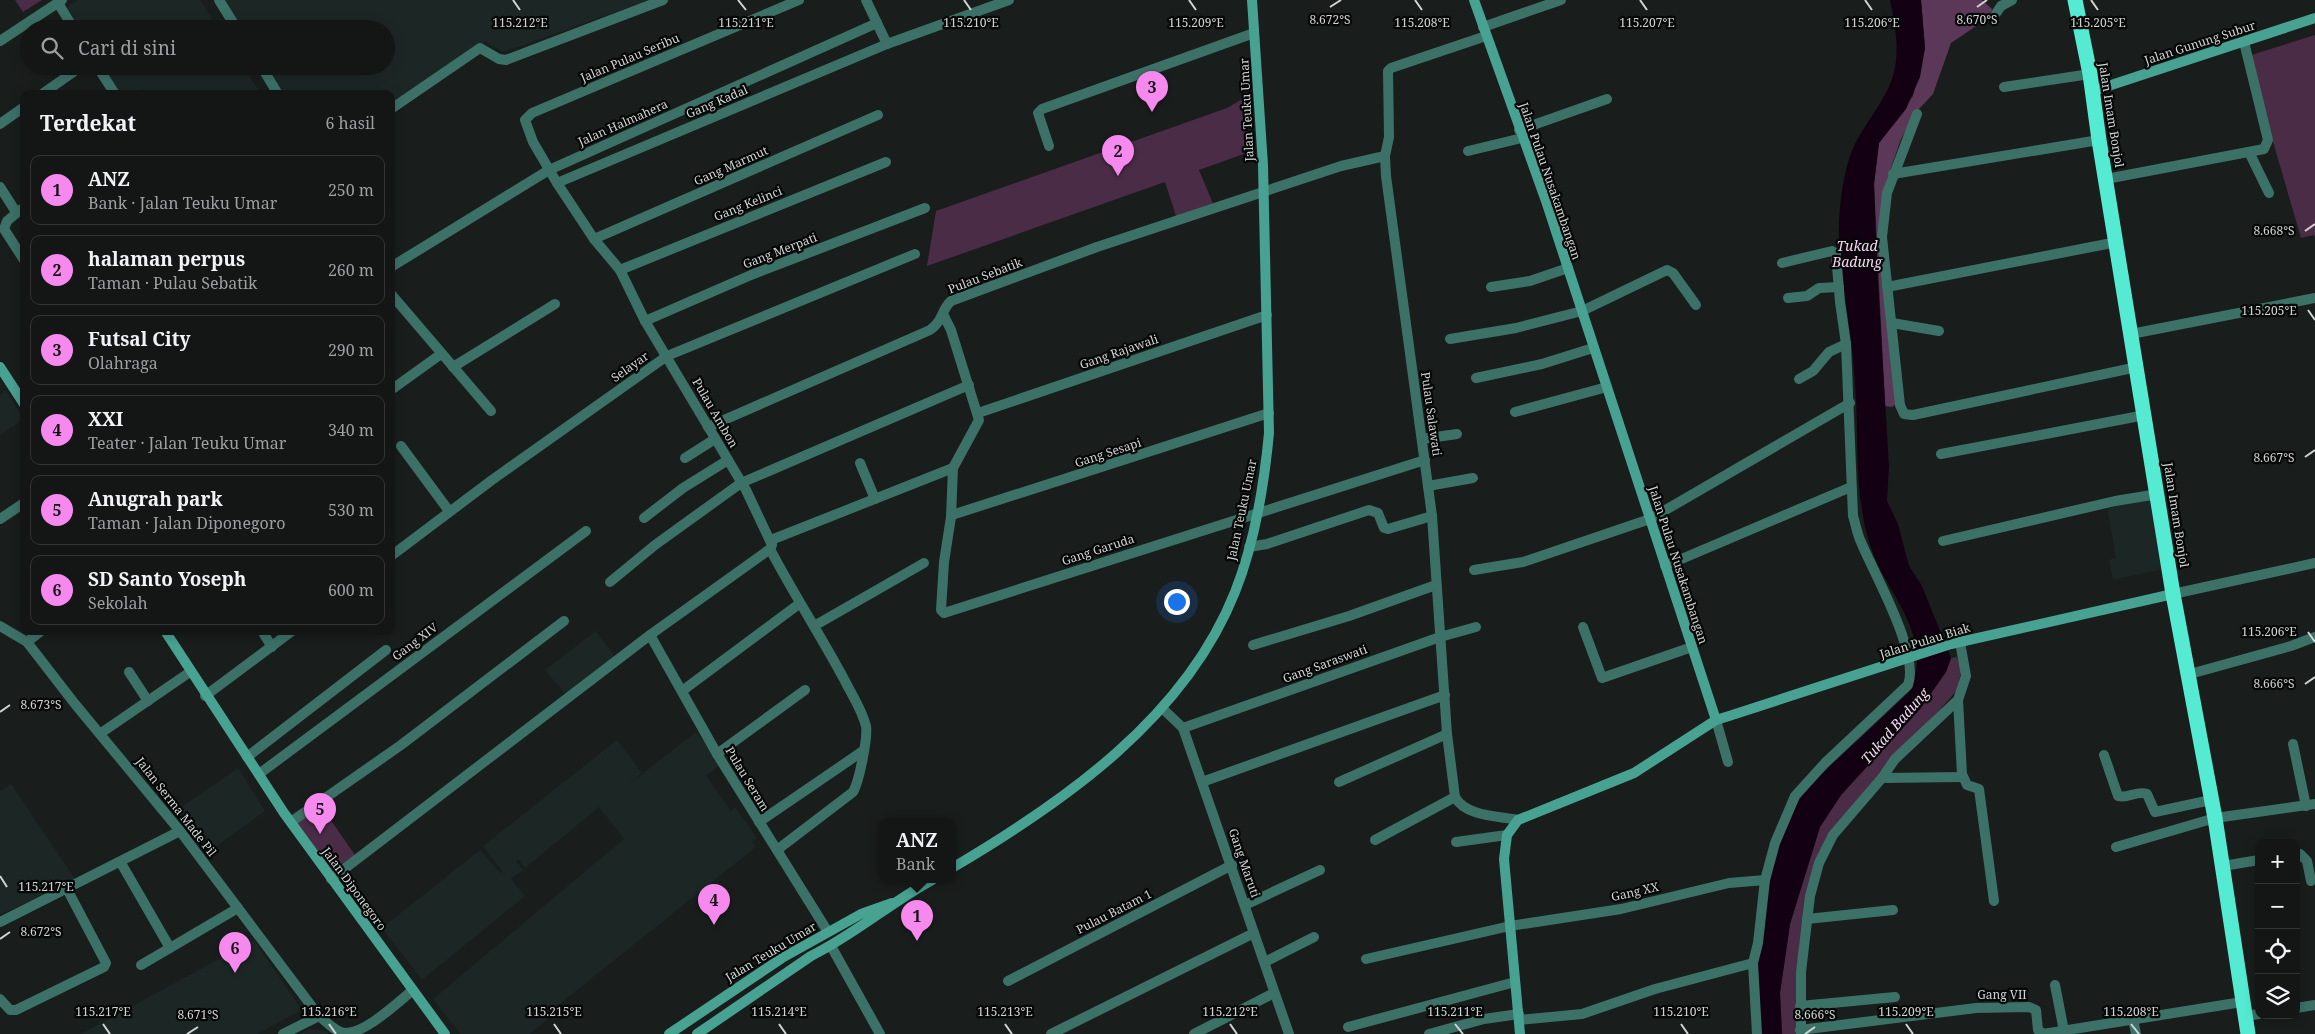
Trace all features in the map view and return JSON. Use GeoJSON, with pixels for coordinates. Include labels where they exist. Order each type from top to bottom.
{"type":"FeatureCollection","features":[{"type":"Feature","properties":{"kind":"highway","name":"Jalan Imam Bonjol"},"geometry":{"type":"LineString","coordinates":[[2074,0],[2093,91],[2099,140],[2173,594],[2190,674],[2248,1010],[2248,1034]]}},
{"type":"Feature","properties":{"kind":"main road","name":"Jalan Teuku Umar"},"geometry":{"type":"LineString","coordinates":[[956,865],[1067,792],[1144,728],[1194,667],[1214,637],[1235,592],[1249,547],[1266,471],[1270,413],[1262,193],[1263,165],[1252,0]]}},
{"type":"Feature","properties":{"kind":"main road","name":"Jalan Pulau Nusakambangan"},"geometry":{"type":"LineString","coordinates":[[1474,0],[1568,268],[1716,720]]}},
{"type":"Feature","properties":{"kind":"main road","name":"Jalan Gunung Subur"},"geometry":{"type":"LineString","coordinates":[[2093,91],[2315,18]]}},
{"type":"Feature","properties":{"kind":"main road"},"geometry":{"type":"LineString","coordinates":[[0,367],[20,398]]}},
{"type":"Feature","properties":{"kind":"main road","name":"Jalan Pulau Biak"},"geometry":{"type":"LineString","coordinates":[[1716,720],[1956,643],[2173,594]]}},
{"type":"Feature","properties":{"kind":"main road","name":"Jalan Diponegoro"},"geometry":{"type":"LineString","coordinates":[[167,635],[205,696],[291,822],[445,1034]]}},
{"type":"Feature","properties":{"kind":"main road"},"geometry":{"type":"LineString","coordinates":[[1520,1034],[1504,859],[1506,835],[1518,820],[1634,773],[1716,720]]}},
{"type":"Feature","properties":{"kind":"main road","name":"Jalan Teuku Umar"},"geometry":{"type":"LineString","coordinates":[[697,1034],[819,952],[881,914],[893,903],[927,883]]}},
{"type":"Feature","properties":{"kind":"main road","name":"Jalan Teuku Umar"},"geometry":{"type":"LineString","coordinates":[[669,1034],[745,981],[828,932],[876,907],[893,903]]}},
{"type":"Feature","properties":{"kind":"main road"},"geometry":{"type":"LineString","coordinates":[[813,941],[819,952]]}},
{"type":"Feature","properties":{"kind":"street"},"geometry":{"type":"LineString","coordinates":[[219,0],[231,20]]}},
{"type":"Feature","properties":{"kind":"street"},"geometry":{"type":"LineString","coordinates":[[395,106],[476,49],[483,48],[499,59],[506,60],[663,0]]}},
{"type":"Feature","properties":{"kind":"street","name":"Jalan Pulau Seribu"},"geometry":{"type":"LineString","coordinates":[[549,170],[525,125],[524,120],[528,116],[799,0]]}},
{"type":"Feature","properties":{"kind":"street"},"geometry":{"type":"LineString","coordinates":[[866,0],[887,44]]}},
{"type":"Feature","properties":{"kind":"street","name":"Gang Kadal"},"geometry":{"type":"LineString","coordinates":[[557,183],[887,44],[1009,0]]}},
{"type":"Feature","properties":{"kind":"street"},"geometry":{"type":"LineString","coordinates":[[1485,32],[1561,0]]}},
{"type":"Feature","properties":{"kind":"street"},"geometry":{"type":"LineString","coordinates":[[1997,12],[2001,6],[2012,0]]}},
{"type":"Feature","properties":{"kind":"street"},"geometry":{"type":"LineString","coordinates":[[32,20],[60,1],[70,20]]}},
{"type":"Feature","properties":{"kind":"street","name":"Jalan Halmahera"},"geometry":{"type":"LineString","coordinates":[[395,265],[549,170],[877,23]]}},
{"type":"Feature","properties":{"kind":"street"},"geometry":{"type":"LineString","coordinates":[[0,41],[20,28]]}},
{"type":"Feature","properties":{"kind":"street","name":"Pulau Salawati"},"geometry":{"type":"LineString","coordinates":[[1455,797],[1447,734],[1432,516],[1387,196],[1385,156],[1389,137],[1388,71],[1391,68],[1485,32]]}},
{"type":"Feature","properties":{"kind":"street"},"geometry":{"type":"LineString","coordinates":[[1049,146],[1038,113],[1042,108],[1254,33]]}},
{"type":"Feature","properties":{"kind":"street"},"geometry":{"type":"LineString","coordinates":[[2106,179],[2264,149],[2268,140],[2244,42]]}},
{"type":"Feature","properties":{"kind":"street"},"geometry":{"type":"LineString","coordinates":[[2004,86],[2090,74]]}},
{"type":"Feature","properties":{"kind":"street"},"geometry":{"type":"LineString","coordinates":[[48,90],[69,75]]}},
{"type":"Feature","properties":{"kind":"street"},"geometry":{"type":"LineString","coordinates":[[103,75],[113,90]]}},
{"type":"Feature","properties":{"kind":"street"},"geometry":{"type":"LineString","coordinates":[[266,75],[276,90]]}},
{"type":"Feature","properties":{"kind":"street"},"geometry":{"type":"LineString","coordinates":[[1468,151],[1520,134],[1608,99]]}},
{"type":"Feature","properties":{"kind":"street"},"geometry":{"type":"LineString","coordinates":[[0,124],[13,119],[20,111]]}},
{"type":"Feature","properties":{"kind":"street"},"geometry":{"type":"LineString","coordinates":[[1917,114],[1887,193],[1882,237],[1900,405],[1904,414],[1913,415],[2137,367]]}},
{"type":"Feature","properties":{"kind":"street","name":"Gang Marmut"},"geometry":{"type":"LineString","coordinates":[[594,239],[878,115]]}},
{"type":"Feature","properties":{"kind":"street"},"geometry":{"type":"LineString","coordinates":[[1894,174],[2099,140]]}},
{"type":"Feature","properties":{"kind":"street"},"geometry":{"type":"LineString","coordinates":[[2249,152],[2269,193]]}},
{"type":"Feature","properties":{"kind":"street","name":"Pulau Sebatik"},"geometry":{"type":"LineString","coordinates":[[708,427],[930,330],[941,321],[945,308],[951,301],[1098,248],[1341,166],[1385,156]]}},
{"type":"Feature","properties":{"kind":"street","name":"Gang Kelinci"},"geometry":{"type":"LineString","coordinates":[[620,270],[886,162]]}},
{"type":"Feature","properties":{"kind":"street","name":"Pulau Ambon"},"geometry":{"type":"LineString","coordinates":[[549,170],[594,239],[620,270],[645,321],[741,483],[799,604],[833,659],[866,726],[860,779],[853,792],[777,850]]}},
{"type":"Feature","properties":{"kind":"street"},"geometry":{"type":"LineString","coordinates":[[0,187],[20,210],[7,221],[4,229],[20,254]]}},
{"type":"Feature","properties":{"kind":"street","name":"Gang Merpati"},"geometry":{"type":"LineString","coordinates":[[645,321],[751,275],[925,208]]}},
{"type":"Feature","properties":{"kind":"street"},"geometry":{"type":"LineString","coordinates":[[1887,287],[2116,242]]}},
{"type":"Feature","properties":{"kind":"street"},"geometry":{"type":"LineString","coordinates":[[1757,1034],[1753,963],[1758,943],[1765,880],[1775,843],[1795,796],[1825,763],[1908,685],[1911,677],[1911,658],[1896,619],[1860,541],[1853,516],[1850,403],[1846,344],[1835,251],[1782,263]]}},
{"type":"Feature","properties":{"kind":"street","name":"Selayar"},"geometry":{"type":"LineString","coordinates":[[395,553],[449,511],[667,356],[915,254]]}},
{"type":"Feature","properties":{"kind":"street"},"geometry":{"type":"LineString","coordinates":[[1491,287],[1530,281],[1568,268]]}},
{"type":"Feature","properties":{"kind":"street"},"geometry":{"type":"LineString","coordinates":[[1450,338],[1516,328],[1582,311],[1669,270],[1696,305]]}},
{"type":"Feature","properties":{"kind":"street"},"geometry":{"type":"LineString","coordinates":[[1788,298],[1807,296],[1818,288],[1839,287]]}},
{"type":"Feature","properties":{"kind":"street"},"geometry":{"type":"LineString","coordinates":[[2131,334],[2315,298]]}},
{"type":"Feature","properties":{"kind":"street"},"geometry":{"type":"LineString","coordinates":[[395,302],[491,411]]}},
{"type":"Feature","properties":{"kind":"street"},"geometry":{"type":"LineString","coordinates":[[453,367],[555,304]]}},
{"type":"Feature","properties":{"kind":"street","name":"Gang Rajawali"},"geometry":{"type":"LineString","coordinates":[[978,413],[1267,315]]}},
{"type":"Feature","properties":{"kind":"street"},"geometry":{"type":"LineString","coordinates":[[331,879],[770,544],[953,468],[979,420],[970,385],[951,330],[944,316]]}},
{"type":"Feature","properties":{"kind":"street"},"geometry":{"type":"LineString","coordinates":[[1892,323],[1939,331]]}},
{"type":"Feature","properties":{"kind":"street"},"geometry":{"type":"LineString","coordinates":[[1799,379],[1813,371],[1829,352],[1846,344]]}},
{"type":"Feature","properties":{"kind":"street"},"geometry":{"type":"LineString","coordinates":[[1476,378],[1542,364],[1593,348]]}},
{"type":"Feature","properties":{"kind":"street"},"geometry":{"type":"LineString","coordinates":[[395,387],[440,354]]}},
{"type":"Feature","properties":{"kind":"street"},"geometry":{"type":"LineString","coordinates":[[610,582],[655,545],[741,483],[970,385]]}},
{"type":"Feature","properties":{"kind":"street"},"geometry":{"type":"LineString","coordinates":[[1515,412],[1607,387]]}},
{"type":"Feature","properties":{"kind":"street"},"geometry":{"type":"LineString","coordinates":[[1474,570],[1523,562],[1650,519],[1850,403]]}},
{"type":"Feature","properties":{"kind":"street","name":"Gang Sesapi"},"geometry":{"type":"LineString","coordinates":[[954,514],[1270,413]]}},
{"type":"Feature","properties":{"kind":"street"},"geometry":{"type":"LineString","coordinates":[[1941,454],[2145,415]]}},
{"type":"Feature","properties":{"kind":"street"},"geometry":{"type":"LineString","coordinates":[[1422,439],[1457,434]]}},
{"type":"Feature","properties":{"kind":"street"},"geometry":{"type":"LineString","coordinates":[[685,458],[715,439]]}},
{"type":"Feature","properties":{"kind":"street"},"geometry":{"type":"LineString","coordinates":[[401,446],[449,511]]}},
{"type":"Feature","properties":{"kind":"street"},"geometry":{"type":"LineString","coordinates":[[644,518],[683,488],[728,460]]}},
{"type":"Feature","properties":{"kind":"street","name":"Gang Garuda"},"geometry":{"type":"LineString","coordinates":[[953,468],[952,517],[944,562],[942,612],[947,612],[1425,460]]}},
{"type":"Feature","properties":{"kind":"street"},"geometry":{"type":"LineString","coordinates":[[860,463],[875,499]]}},
{"type":"Feature","properties":{"kind":"street"},"geometry":{"type":"LineString","coordinates":[[1428,486],[1473,478]]}},
{"type":"Feature","properties":{"kind":"street"},"geometry":{"type":"LineString","coordinates":[[1665,566],[1851,487]]}},
{"type":"Feature","properties":{"kind":"street"},"geometry":{"type":"LineString","coordinates":[[1943,541],[2158,494]]}},
{"type":"Feature","properties":{"kind":"street"},"geometry":{"type":"LineString","coordinates":[[0,517],[20,505]]}},
{"type":"Feature","properties":{"kind":"street"},"geometry":{"type":"LineString","coordinates":[[1249,547],[1267,544],[1369,510],[1378,514],[1384,528],[1388,529],[1432,516]]}},
{"type":"Feature","properties":{"kind":"street","name":"Gang XIV"},"geometry":{"type":"LineString","coordinates":[[260,774],[586,531]]}},
{"type":"Feature","properties":{"kind":"street"},"geometry":{"type":"LineString","coordinates":[[814,626],[924,563]]}},
{"type":"Feature","properties":{"kind":"street"},"geometry":{"type":"LineString","coordinates":[[2173,594],[2315,563]]}},
{"type":"Feature","properties":{"kind":"street"},"geometry":{"type":"LineString","coordinates":[[1253,645],[1348,616],[1436,585]]}},
{"type":"Feature","properties":{"kind":"street"},"geometry":{"type":"LineString","coordinates":[[682,691],[799,604]]}},
{"type":"Feature","properties":{"kind":"street"},"geometry":{"type":"LineString","coordinates":[[291,822],[401,745],[564,621]]}},
{"type":"Feature","properties":{"kind":"street","name":"Jalan Serma Made Pil"},"geometry":{"type":"LineString","coordinates":[[0,627],[27,642],[75,704],[101,733],[180,831],[319,1016],[334,1029],[344,1033],[353,1033],[364,1029],[413,990]]}},
{"type":"Feature","properties":{"kind":"street","name":"Gang Saraswati"},"geometry":{"type":"LineString","coordinates":[[1183,728],[1440,637],[1476,627]]}},
{"type":"Feature","properties":{"kind":"street"},"geometry":{"type":"LineString","coordinates":[[1584,627],[1601,676],[1607,677],[1692,647]]}},
{"type":"Feature","properties":{"kind":"street"},"geometry":{"type":"LineString","coordinates":[[27,642],[36,635]]}},
{"type":"Feature","properties":{"kind":"street"},"geometry":{"type":"LineString","coordinates":[[265,635],[272,646]]}},
{"type":"Feature","properties":{"kind":"street"},"geometry":{"type":"LineString","coordinates":[[205,696],[287,635]]}},
{"type":"Feature","properties":{"kind":"street","name":"Pulau Seram"},"geometry":{"type":"LineString","coordinates":[[650,635],[717,754],[828,932]]}},
{"type":"Feature","properties":{"kind":"street"},"geometry":{"type":"LineString","coordinates":[[2190,674],[2291,646],[2315,637]]}},
{"type":"Feature","properties":{"kind":"street"},"geometry":{"type":"LineString","coordinates":[[1956,643],[1966,676],[1958,700],[1963,777],[1967,785],[1979,789],[1994,901]]}},
{"type":"Feature","properties":{"kind":"street","name":"Gang XIV"},"geometry":{"type":"LineString","coordinates":[[247,758],[386,650]]}},
{"type":"Feature","properties":{"kind":"street"},"geometry":{"type":"LineString","coordinates":[[129,672],[148,701]]}},
{"type":"Feature","properties":{"kind":"street"},"geometry":{"type":"LineString","coordinates":[[101,733],[190,672]]}},
{"type":"Feature","properties":{"kind":"street"},"geometry":{"type":"LineString","coordinates":[[717,754],[805,690]]}},
{"type":"Feature","properties":{"kind":"street"},"geometry":{"type":"LineString","coordinates":[[1202,782],[1445,695]]}},
{"type":"Feature","properties":{"kind":"street"},"geometry":{"type":"LineString","coordinates":[[1801,1032],[1800,1006],[1807,919],[1819,864],[1833,835],[1882,778],[1895,759],[1958,700]]}},
{"type":"Feature","properties":{"kind":"street","name":"Gang Maruti"},"geometry":{"type":"LineString","coordinates":[[1162,708],[1183,728],[1289,1034]]}},
{"type":"Feature","properties":{"kind":"street"},"geometry":{"type":"LineString","coordinates":[[1716,720],[1728,762]]}},
{"type":"Feature","properties":{"kind":"street"},"geometry":{"type":"LineString","coordinates":[[1339,782],[1447,734]]}},
{"type":"Feature","properties":{"kind":"street"},"geometry":{"type":"LineString","coordinates":[[2116,847],[2215,818],[2311,805],[2293,744]]}},
{"type":"Feature","properties":{"kind":"street"},"geometry":{"type":"LineString","coordinates":[[759,822],[863,751]]}},
{"type":"Feature","properties":{"kind":"street"},"geometry":{"type":"LineString","coordinates":[[2104,756],[2118,796],[2122,797],[2144,792],[2149,797],[2155,812],[2211,800]]}},
{"type":"Feature","properties":{"kind":"street"},"geometry":{"type":"LineString","coordinates":[[1882,778],[1963,777]]}},
{"type":"Feature","properties":{"kind":"street"},"geometry":{"type":"LineString","coordinates":[[1375,840],[1455,797],[1458,802],[1473,812],[1518,820]]}},
{"type":"Feature","properties":{"kind":"street"},"geometry":{"type":"LineString","coordinates":[[0,922],[121,863],[180,831]]}},
{"type":"Feature","properties":{"kind":"street"},"geometry":{"type":"LineString","coordinates":[[1456,842],[1506,835]]}},
{"type":"Feature","properties":{"kind":"street"},"geometry":{"type":"LineString","coordinates":[[2300,855],[2307,860],[2311,881]]}},
{"type":"Feature","properties":{"kind":"street"},"geometry":{"type":"LineString","coordinates":[[2223,866],[2255,861]]}},
{"type":"Feature","properties":{"kind":"street"},"geometry":{"type":"LineString","coordinates":[[121,863],[170,948]]}},
{"type":"Feature","properties":{"kind":"street","name":"Pulau Batam 1"},"geometry":{"type":"LineString","coordinates":[[1008,981],[1232,865]]}},
{"type":"Feature","properties":{"kind":"street"},"geometry":{"type":"LineString","coordinates":[[1245,905],[1320,870]]}},
{"type":"Feature","properties":{"kind":"street","name":"Gang XX"},"geometry":{"type":"LineString","coordinates":[[1366,960],[1510,926],[1620,909],[1729,883],[1765,880]]}},
{"type":"Feature","properties":{"kind":"street"},"geometry":{"type":"LineString","coordinates":[[0,999],[10,1010],[16,1010],[104,967],[106,963],[68,889]]}},
{"type":"Feature","properties":{"kind":"street"},"geometry":{"type":"LineString","coordinates":[[141,965],[238,908]]}},
{"type":"Feature","properties":{"kind":"street"},"geometry":{"type":"LineString","coordinates":[[1807,919],[1893,910]]}},
{"type":"Feature","properties":{"kind":"street"},"geometry":{"type":"LineString","coordinates":[[1051,1034],[1254,933]]}},
{"type":"Feature","properties":{"kind":"street"},"geometry":{"type":"LineString","coordinates":[[1264,962],[1314,937]]}},
{"type":"Feature","properties":{"kind":"street"},"geometry":{"type":"LineString","coordinates":[[831,946],[880,1034]]}},
{"type":"Feature","properties":{"kind":"street"},"geometry":{"type":"LineString","coordinates":[[1429,1034],[1484,1018],[1582,1014],[1655,989],[1753,963]]}},
{"type":"Feature","properties":{"kind":"street"},"geometry":{"type":"LineString","coordinates":[[1348,1027],[1515,982]]}},
{"type":"Feature","properties":{"kind":"street"},"geometry":{"type":"LineString","coordinates":[[2055,985],[2064,1031]]}},
{"type":"Feature","properties":{"kind":"street"},"geometry":{"type":"LineString","coordinates":[[1194,1034],[1274,993]]}},
{"type":"Feature","properties":{"kind":"street"},"geometry":{"type":"LineString","coordinates":[[1800,1006],[1895,997]]}},
{"type":"Feature","properties":{"kind":"street"},"geometry":{"type":"LineString","coordinates":[[2300,1007],[2315,1005]]}},
{"type":"Feature","properties":{"kind":"street","name":"Gang VII"},"geometry":{"type":"LineString","coordinates":[[1801,1032],[1976,1008],[2029,1007],[2036,1010],[2041,1033],[2133,1019],[2248,1010]]}},
{"type":"Feature","properties":{"kind":"street"},"geometry":{"type":"LineString","coordinates":[[283,1034],[319,1016]]}},
{"type":"Feature","properties":{"kind":"street"},"geometry":{"type":"LineString","coordinates":[[2133,1019],[2136,1034]]}},
{"type":"Feature","properties":{"kind":"shaded area"},"geometry":{"type":"Polygon","coordinates":[[[15,0],[42,0],[23,12],[15,0]]]}},
{"type":"Feature","properties":{"kind":"shaded area"},"geometry":{"type":"Polygon","coordinates":[[[78,0],[200,0],[213,20],[75,20],[67,7],[78,0]]]}},
{"type":"Feature","properties":{"kind":"shaded area"},"geometry":{"type":"Polygon","coordinates":[[[215,0],[649,0],[504,52],[485,42],[395,100],[395,90],[273,90],[264,75],[395,75],[395,20],[228,20],[215,0]]]}},
{"type":"Feature","properties":{"kind":"shaded area"},"geometry":{"type":"Polygon","coordinates":[[[1921,0],[1982,0],[1992,9],[1994,14],[1951,43],[1933,94],[1919,109],[1901,139],[1886,182],[1881,217],[1896,404],[1892,407],[1885,406],[1874,184],[1879,143],[1913,96],[1925,48],[1921,0]]]}},
{"type":"Feature","properties":{"kind":"shaded area"},"geometry":{"type":"Polygon","coordinates":[[[2315,35],[2315,238],[2314,235],[2301,238],[2248,56],[2315,35]]]}},
{"type":"Feature","properties":{"kind":"shaded area"},"geometry":{"type":"Polygon","coordinates":[[[107,75],[249,75],[258,90],[142,89],[117,90],[107,75]]]}},
{"type":"Feature","properties":{"kind":"shaded area"},"geometry":{"type":"Polygon","coordinates":[[[1244,98],[1249,152],[1199,170],[1214,206],[1177,219],[1165,182],[927,266],[936,211],[1227,108],[1244,98]]]}},
{"type":"Feature","properties":{"kind":"shaded area"},"geometry":{"type":"Polygon","coordinates":[[[6,391],[20,413],[20,422],[0,435],[0,395],[6,391]]]}},
{"type":"Feature","properties":{"kind":"shaded area"},"geometry":{"type":"Polygon","coordinates":[[[2152,496],[2163,569],[2113,580],[2109,560],[2116,558],[2107,507],[2152,496]]]}},
{"type":"Feature","properties":{"kind":"shaded area"},"geometry":{"type":"Polygon","coordinates":[[[596,631],[615,657],[566,695],[545,670],[596,631]]]}},
{"type":"Feature","properties":{"kind":"shaded area"},"geometry":{"type":"Polygon","coordinates":[[[1957,657],[1961,670],[1958,689],[1836,827],[1811,881],[1797,1034],[1782,1034],[1780,993],[1790,924],[1820,827],[1841,795],[1920,709],[1946,672],[1951,658],[1957,657]]]}},
{"type":"Feature","properties":{"kind":"shaded area"},"geometry":{"type":"Polygon","coordinates":[[[696,732],[721,764],[706,776],[731,811],[735,807],[757,838],[752,842],[756,847],[547,1014],[545,1017],[547,1020],[529,1034],[460,1034],[433,999],[624,839],[599,807],[525,868],[518,859],[516,861],[523,870],[511,879],[525,896],[422,980],[382,928],[480,850],[500,873],[503,872],[483,846],[617,740],[642,773],[624,788],[696,732]]]}},
{"type":"Feature","properties":{"kind":"shaded area"},"geometry":{"type":"Polygon","coordinates":[[[238,768],[265,811],[207,853],[176,811],[238,768]]]}},
{"type":"Feature","properties":{"kind":"shaded area"},"geometry":{"type":"Polygon","coordinates":[[[11,784],[75,879],[0,915],[0,791],[11,784]]]}},
{"type":"Feature","properties":{"kind":"shaded area"},"geometry":{"type":"Polygon","coordinates":[[[315,799],[324,811],[320,814],[326,822],[330,819],[355,855],[329,873],[288,817],[315,799]]]}},
{"type":"Feature","properties":{"kind":"shaded area"},"geometry":{"type":"Polygon","coordinates":[[[254,940],[302,1010],[257,1034],[81,1034],[254,940]]]}},
{"type":"Feature","properties":{"kind":"shaded area"},"geometry":{"type":"Polygon","coordinates":[[[309,1029],[325,1031],[330,1034],[299,1034],[309,1029]]]}},
{"type":"Feature","properties":{"kind":"water","name":"Tukad Badung"},"geometry":{"type":"Polygon","coordinates":[[[1890,0],[1921,0],[1925,48],[1920,77],[1906,109],[1879,143],[1874,184],[1889,467],[1887,501],[1898,524],[1909,566],[1922,586],[1951,658],[1946,672],[1920,709],[1841,795],[1820,827],[1790,924],[1780,993],[1782,1034],[1759,1034],[1757,971],[1759,938],[1763,905],[1779,841],[1792,812],[1809,786],[1909,692],[1915,676],[1917,660],[1912,630],[1876,560],[1864,523],[1858,473],[1853,362],[1839,243],[1841,199],[1849,159],[1859,136],[1889,87],[1895,69],[1897,50],[1890,0]]]}},
{"type":"Feature","properties":{"kind":"place","name":"Futsal City"},"geometry":{"type":"Point","coordinates":[1152,112]}},
{"type":"Feature","properties":{"kind":"place","name":"halaman perpus"},"geometry":{"type":"Point","coordinates":[1118,176]}},
{"type":"Feature","properties":{"kind":"place","name":"Anugrah park"},"geometry":{"type":"Point","coordinates":[320,834]}},
{"type":"Feature","properties":{"kind":"place","name":"XXI"},"geometry":{"type":"Point","coordinates":[714,925]}},
{"type":"Feature","properties":{"kind":"place","name":"ANZ"},"geometry":{"type":"Point","coordinates":[917,941]}},
{"type":"Feature","properties":{"kind":"place","name":"SD Santo Yoseph"},"geometry":{"type":"Point","coordinates":[235,973]}}]}
